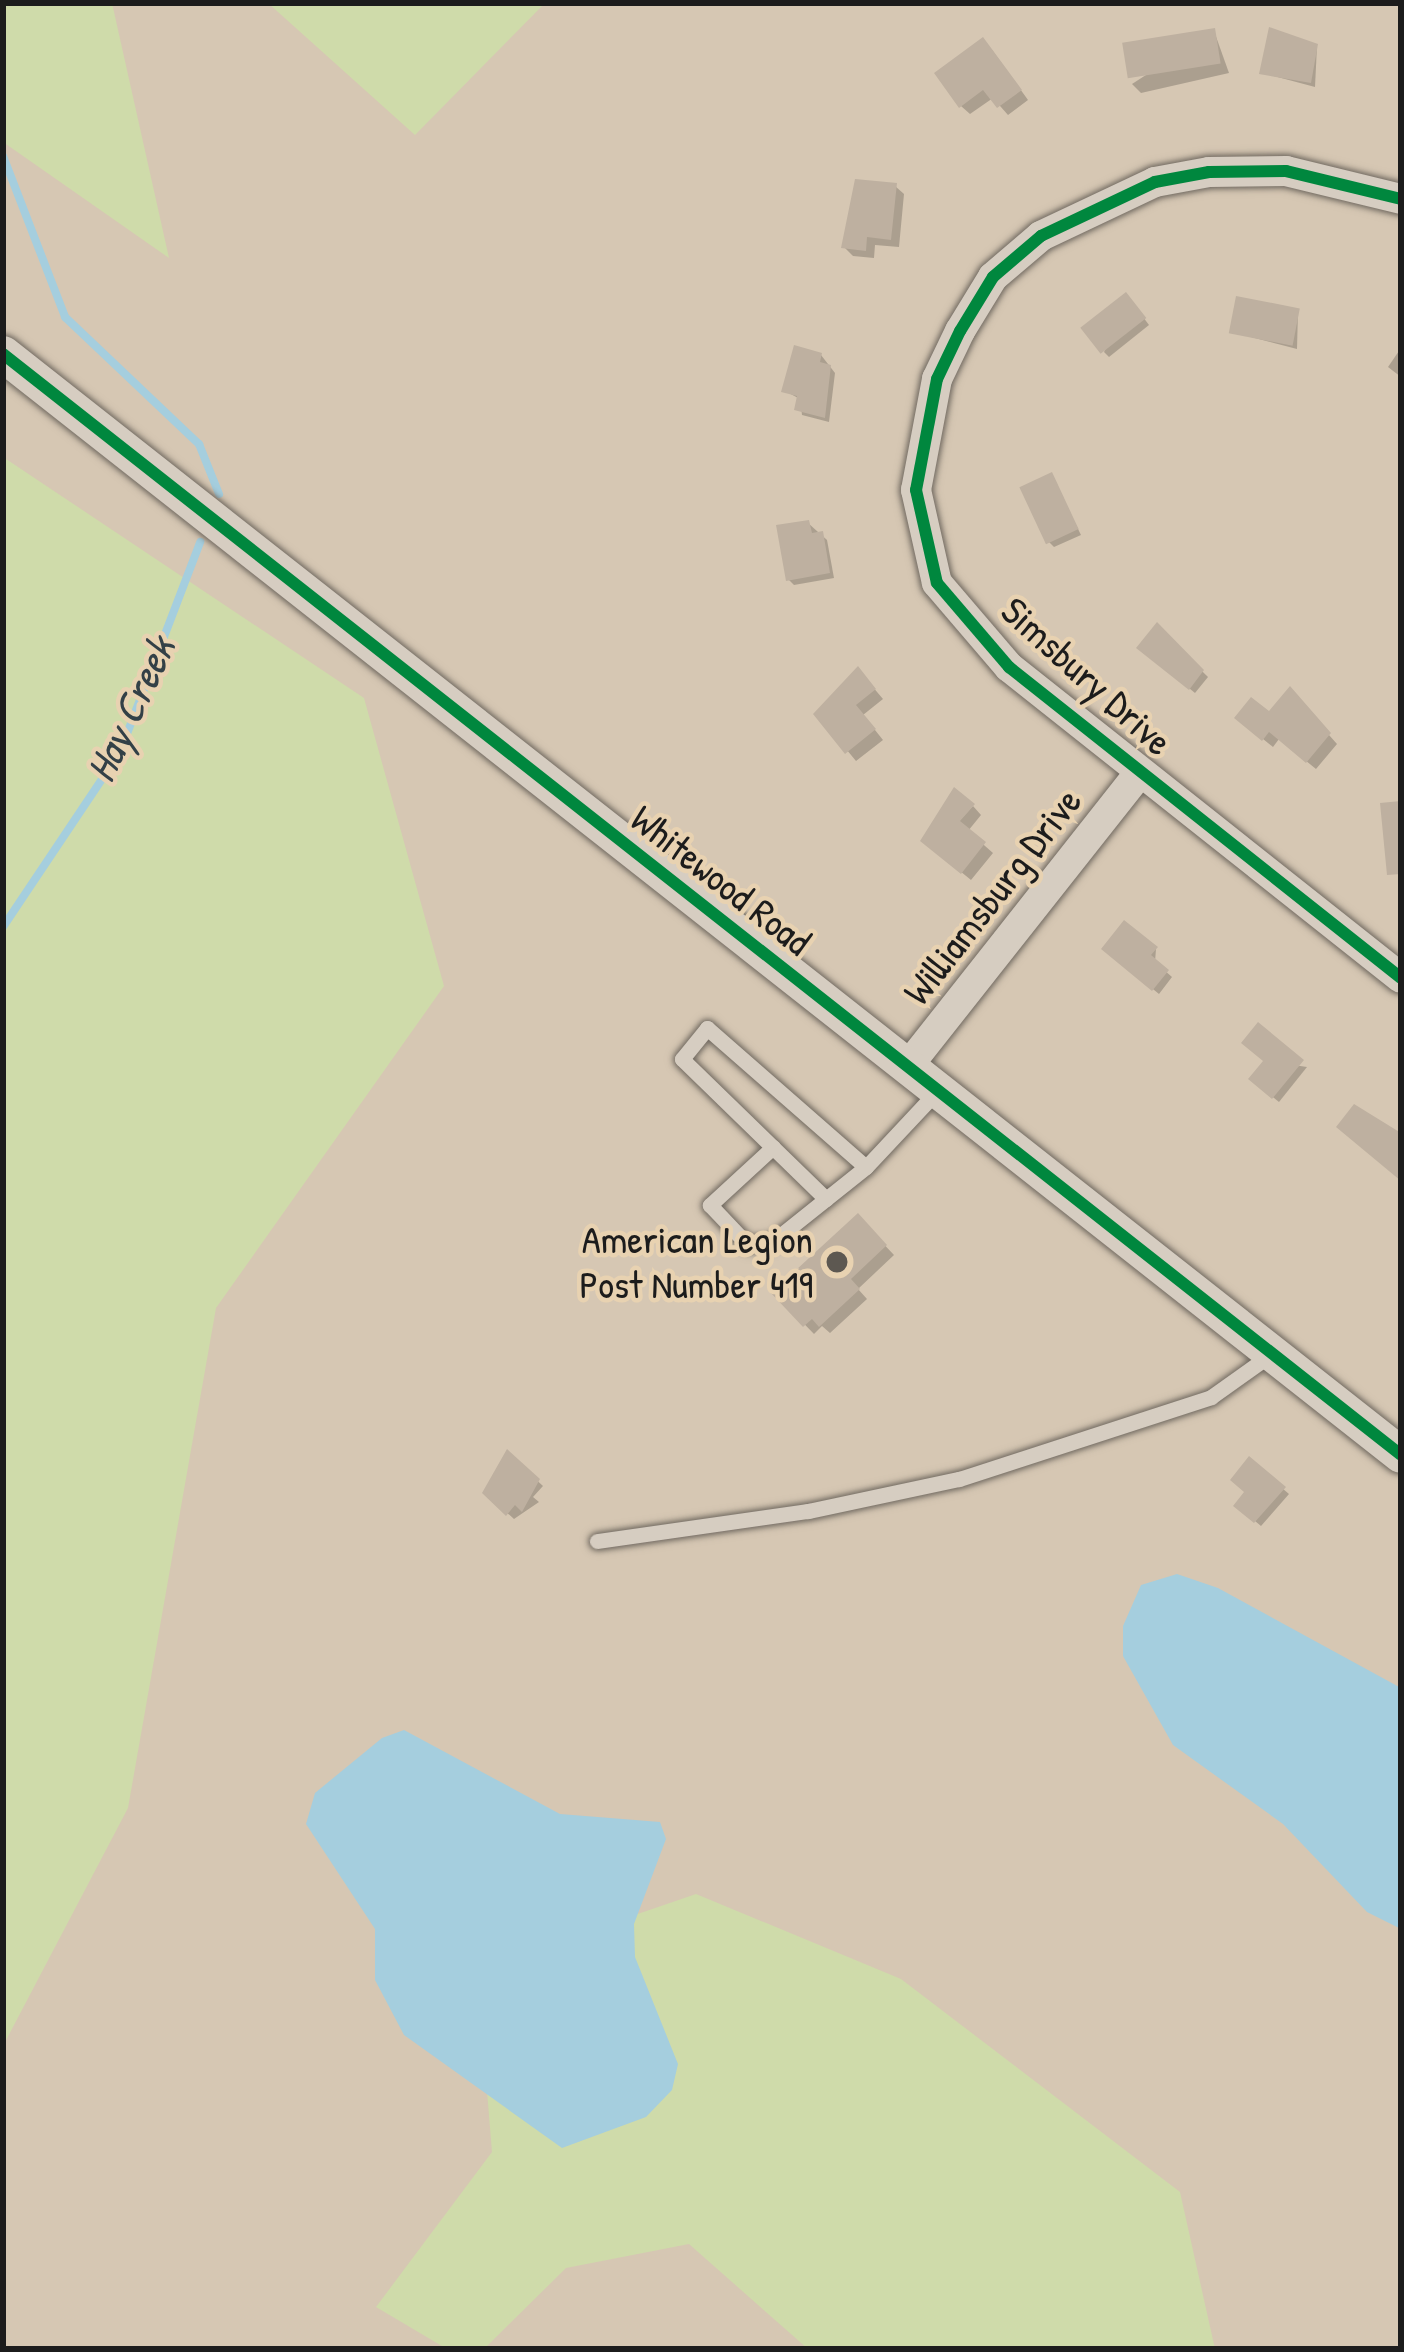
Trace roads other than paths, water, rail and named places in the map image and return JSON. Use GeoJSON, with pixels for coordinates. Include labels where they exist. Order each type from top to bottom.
{"type":"FeatureCollection","features":[{"type":"Feature","properties":{"kind":"street","name":"Simsbury Drive"},"geometry":{"type":"LineString","coordinates":[[1401,199],[1286,170],[1154,182],[1041,236],[993,277],[937,379],[916,490],[937,583],[1009,668],[1137,776],[1401,978]]}},
{"type":"Feature","properties":{"kind":"street","name":"Whitewood Road"},"geometry":{"type":"LineString","coordinates":[[3,354],[1401,1455]]}},
{"type":"Feature","properties":{"kind":"street","name":"Williamsburg Drive"},"geometry":{"type":"LineString","coordinates":[[908,1066],[1137,776]]}},
{"type":"Feature","properties":{"kind":"lane"},"geometry":{"type":"LineString","coordinates":[[826,1199],[682,1059],[707,1028],[866,1167]]}},
{"type":"Feature","properties":{"kind":"lane"},"geometry":{"type":"LineString","coordinates":[[773,1148],[710,1205],[747,1244],[772,1241],[866,1167],[940,1089]]}},
{"type":"Feature","properties":{"kind":"lane"},"geometry":{"type":"LineString","coordinates":[[597,1541],[808,1511],[959,1479],[1211,1397],[1274,1353]]}},
{"type":"Feature","properties":{"kind":"water"},"geometry":{"type":"Polygon","coordinates":[[[1177,1574],[1218,1588],[1401,1688],[1401,1929],[1367,1912],[1283,1824],[1173,1745],[1123,1656],[1123,1626],[1141,1585],[1177,1574]]]}},
{"type":"Feature","properties":{"kind":"water"},"geometry":{"type":"Polygon","coordinates":[[[404,1730],[560,1814],[660,1822],[666,1839],[634,1924],[635,1957],[678,2064],[672,2090],[646,2117],[562,2148],[404,2035],[375,1980],[375,1929],[306,1824],[315,1793],[382,1738],[404,1730]]]}},
{"type":"Feature","properties":{"kind":"waterway","name":"Hay Creek"},"geometry":{"type":"LineString","coordinates":[[3,156],[65,317],[199,444],[219,494]]}},
{"type":"Feature","properties":{"kind":"waterway","name":"Hay Creek"},"geometry":{"type":"LineString","coordinates":[[3,927],[120,752],[200,542]]}},
{"type":"Feature","properties":{"kind":"place","name":"American Legion Post Number 419"},"geometry":{"type":"Point","coordinates":[837,1262]}}]}
